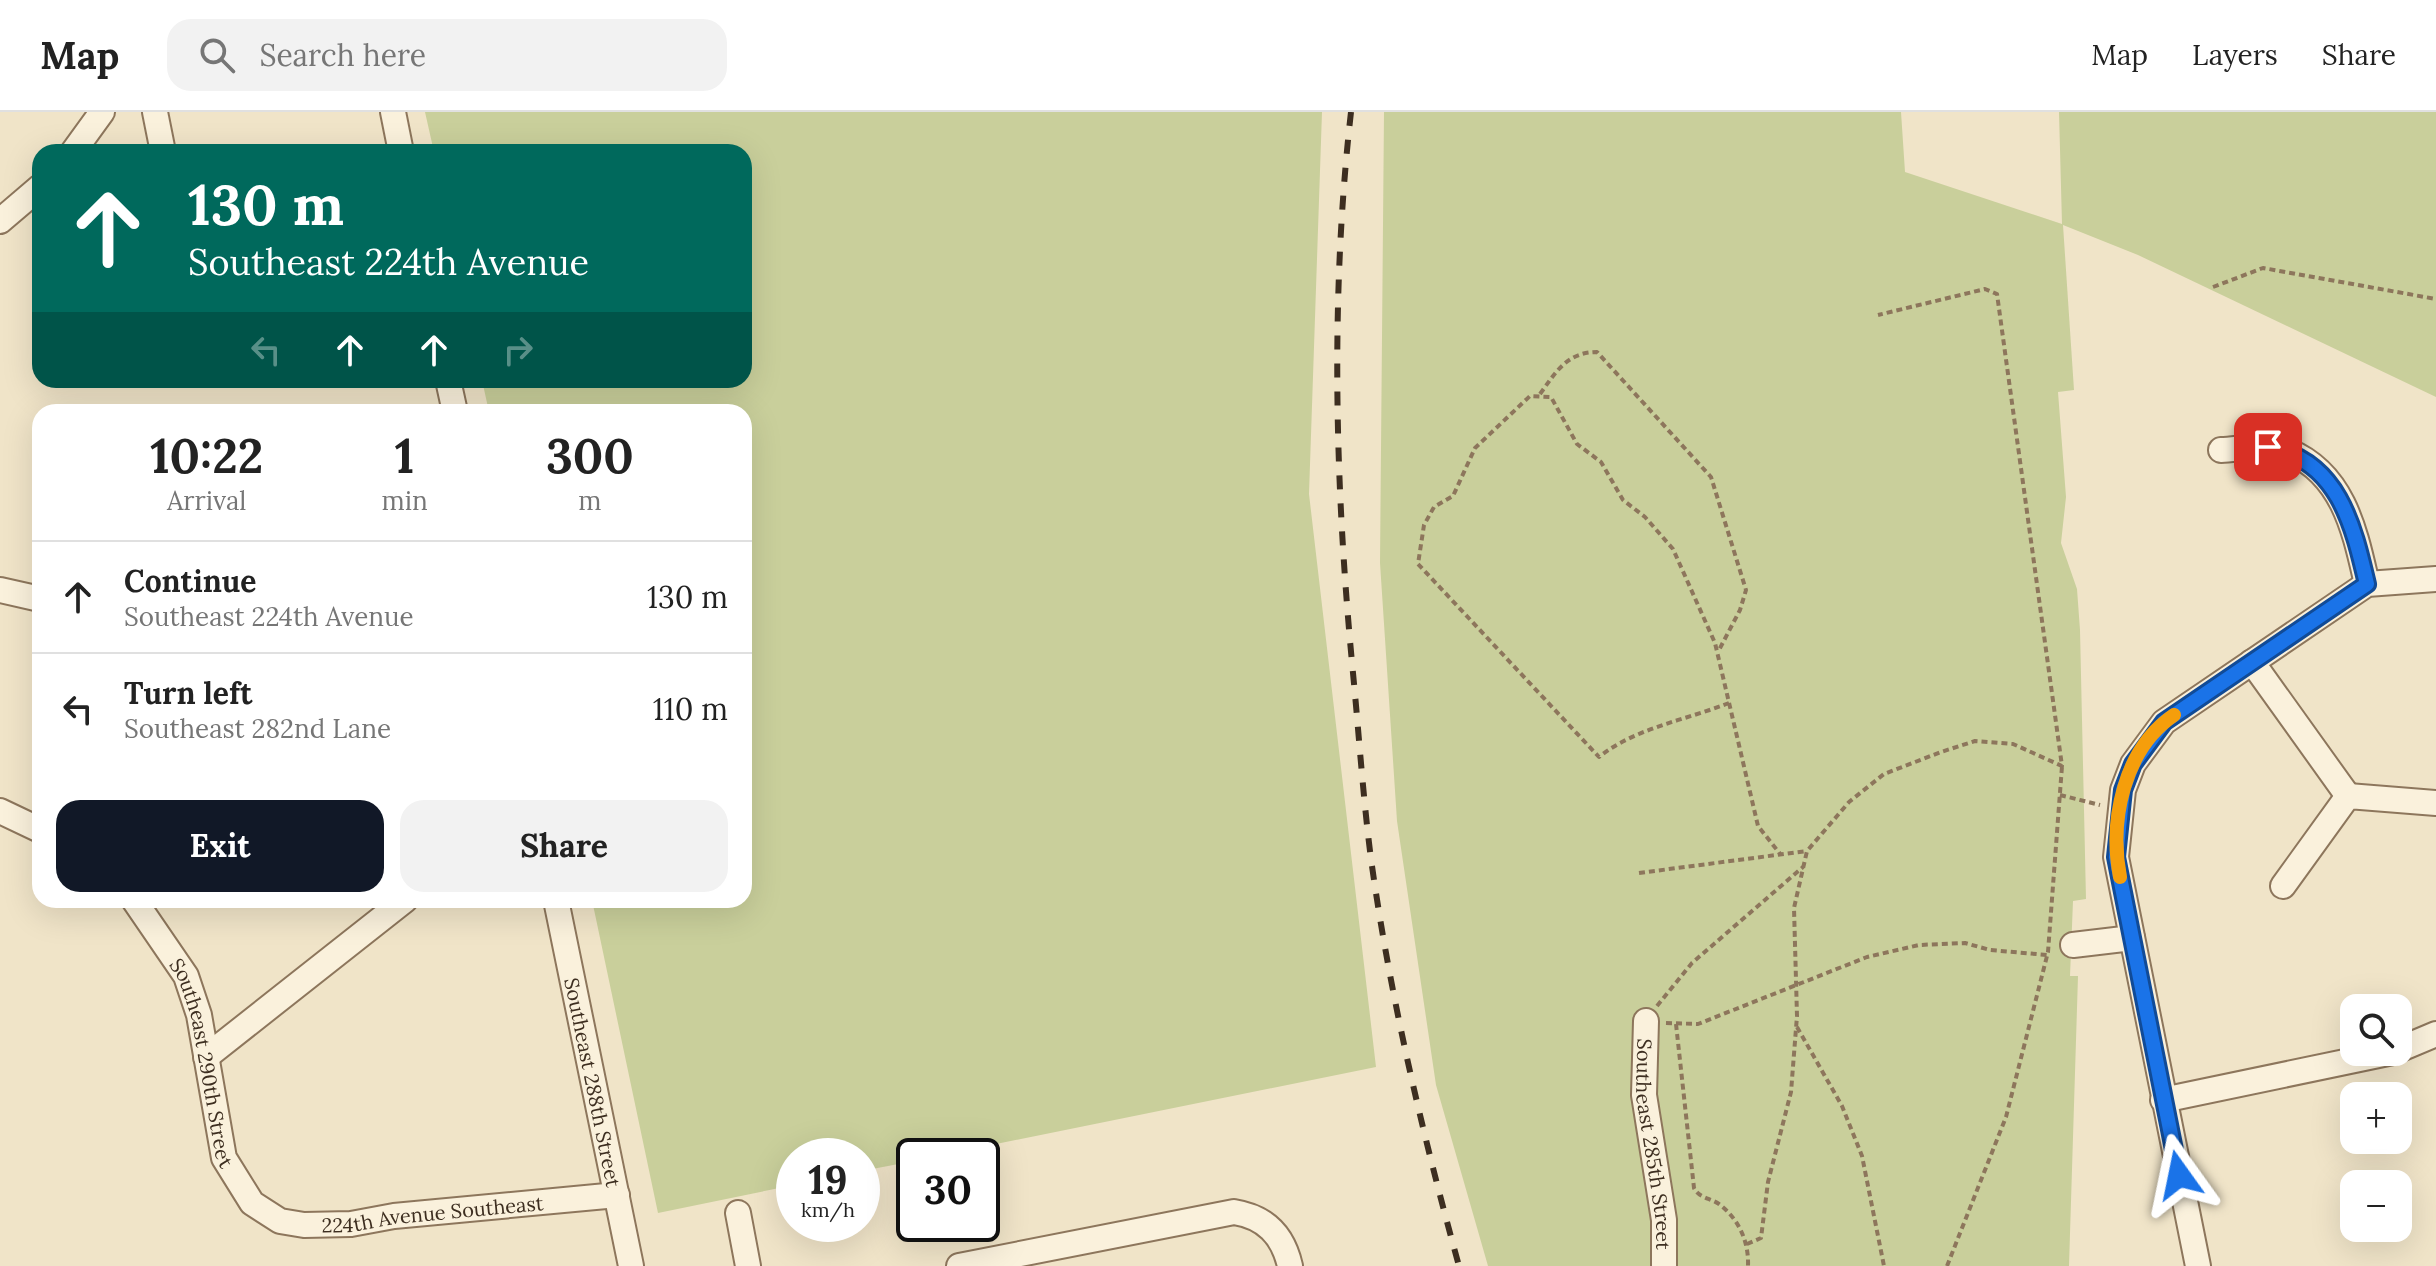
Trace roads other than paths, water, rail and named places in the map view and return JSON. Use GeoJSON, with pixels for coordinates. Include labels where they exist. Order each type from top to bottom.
{"type":"FeatureCollection","features":[{"type":"Feature","properties":{"kind":"street"},"geometry":{"type":"LineString","coordinates":[[79,144],[102,112]]}},
{"type":"Feature","properties":{"kind":"street"},"geometry":{"type":"LineString","coordinates":[[155,112],[161,144]]}},
{"type":"Feature","properties":{"kind":"street"},"geometry":{"type":"LineString","coordinates":[[393,112],[399,144]]}},
{"type":"Feature","properties":{"kind":"street"},"geometry":{"type":"LineString","coordinates":[[0,221],[32,194]]}},
{"type":"Feature","properties":{"kind":"street"},"geometry":{"type":"LineString","coordinates":[[2221,450],[2268,447],[2288,451],[2320,472],[2345,506],[2367,584]]}},
{"type":"Feature","properties":{"kind":"street"},"geometry":{"type":"LineString","coordinates":[[2198,1266],[2116,857],[2121,800],[2133,764],[2164,722],[2367,584],[2436,579]]}},
{"type":"Feature","properties":{"kind":"street"},"geometry":{"type":"LineString","coordinates":[[0,590],[32,597]]}},
{"type":"Feature","properties":{"kind":"street"},"geometry":{"type":"LineString","coordinates":[[2252,662],[2348,796],[2436,803]]}},
{"type":"Feature","properties":{"kind":"street"},"geometry":{"type":"LineString","coordinates":[[2283,886],[2348,796]]}},
{"type":"Feature","properties":{"kind":"street"},"geometry":{"type":"LineString","coordinates":[[0,811],[32,826]]}},
{"type":"Feature","properties":{"kind":"street","name":"Southeast 290th Street"},"geometry":{"type":"LineString","coordinates":[[140,908],[186,976],[199,1015],[224,1158],[239,1187],[252,1203]]}},
{"type":"Feature","properties":{"kind":"street"},"geometry":{"type":"LineString","coordinates":[[206,1057],[395,908]]}},
{"type":"Feature","properties":{"kind":"street","name":"Southeast 288th Street"},"geometry":{"type":"LineString","coordinates":[[558,908],[631,1266]]}},
{"type":"Feature","properties":{"kind":"street"},"geometry":{"type":"LineString","coordinates":[[2073,945],[2132,938]]}},
{"type":"Feature","properties":{"kind":"street","name":"Southeast 285th Street"},"geometry":{"type":"LineString","coordinates":[[1646,1021],[1644,1095],[1664,1220],[1664,1266]]}},
{"type":"Feature","properties":{"kind":"street"},"geometry":{"type":"LineString","coordinates":[[2412,1044],[2436,1034]]}},
{"type":"Feature","properties":{"kind":"street"},"geometry":{"type":"LineString","coordinates":[[2163,1100],[2340,1063]]}},
{"type":"Feature","properties":{"kind":"street","name":"224th Avenue Southeast"},"geometry":{"type":"LineString","coordinates":[[252,1203],[280,1221],[304,1225],[351,1224],[394,1216],[617,1195]]}},
{"type":"Feature","properties":{"kind":"street"},"geometry":{"type":"LineString","coordinates":[[959,1266],[1234,1212],[1267,1224],[1277,1235],[1290,1266]]}},
{"type":"Feature","properties":{"kind":"street"},"geometry":{"type":"LineString","coordinates":[[738,1213],[748,1266]]}},
{"type":"Feature","properties":{"kind":"railway"},"geometry":{"type":"LineString","coordinates":[[1351,112],[1340,252],[1337,392],[1342,533],[1363,789],[1371,859],[1397,1013],[1459,1266]]}}]}
